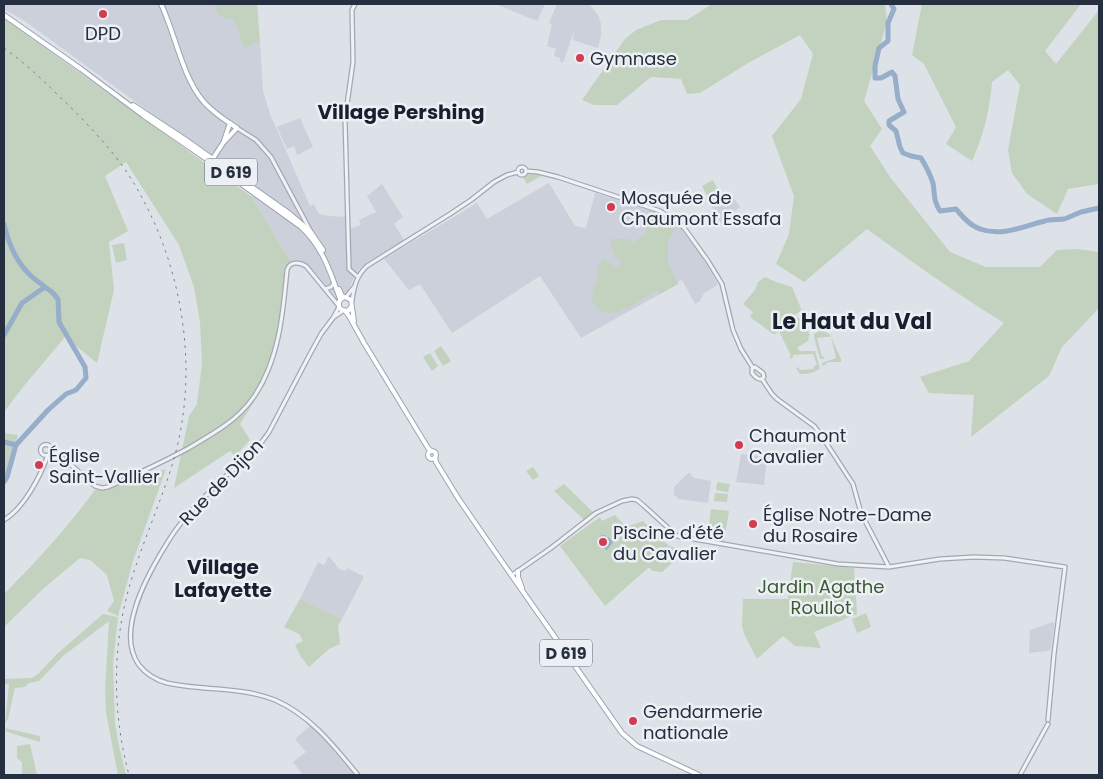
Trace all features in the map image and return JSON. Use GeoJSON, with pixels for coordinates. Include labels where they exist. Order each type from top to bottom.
{"type":"FeatureCollection","features":[{"type":"Feature","properties":{"kind":"main road"},"geometry":{"type":"LineString","coordinates":[[161,4],[196,91],[204,103],[236,128],[223,143],[212,161]]}},
{"type":"Feature","properties":{"kind":"main road","name":"D 619"},"geometry":{"type":"LineString","coordinates":[[4,15],[144,116],[269,199],[310,231],[326,255],[341,301]]}},
{"type":"Feature","properties":{"kind":"main road"},"geometry":{"type":"LineString","coordinates":[[223,143],[230,123]]}},
{"type":"Feature","properties":{"kind":"main road","name":"D 619"},"geometry":{"type":"LineString","coordinates":[[212,161],[308,233],[318,247],[341,301]]}},
{"type":"Feature","properties":{"kind":"main road"},"geometry":{"type":"LineString","coordinates":[[349,299],[356,328],[344,311],[341,301],[349,299]]}},
{"type":"Feature","properties":{"kind":"main road"},"geometry":{"type":"LineString","coordinates":[[344,311],[349,310],[351,304]]}},
{"type":"Feature","properties":{"kind":"main road","name":"D 619"},"geometry":{"type":"LineString","coordinates":[[356,328],[429,450],[428,457],[435,459],[458,498],[622,732],[638,746],[699,775]]}},
{"type":"Feature","properties":{"kind":"main road"},"geometry":{"type":"LineString","coordinates":[[518,571],[518,577],[524,592]]}},
{"type":"Feature","properties":{"kind":"street"},"geometry":{"type":"LineString","coordinates":[[356,4],[352,10],[353,62],[345,119],[345,151],[349,266],[358,277]]}},
{"type":"Feature","properties":{"kind":"street"},"geometry":{"type":"LineString","coordinates":[[236,128],[256,140],[271,157],[310,231]]}},
{"type":"Feature","properties":{"kind":"street"},"geometry":{"type":"LineString","coordinates":[[351,304],[354,286],[358,277],[371,263],[416,236],[507,175],[518,172],[522,175],[526,171],[553,175],[668,215],[685,229],[708,260],[722,284],[733,330],[741,349],[753,368],[752,373],[757,378],[762,379],[777,398],[814,426],[853,484],[861,513],[889,567]]}},
{"type":"Feature","properties":{"kind":"street"},"geometry":{"type":"LineString","coordinates":[[48,455],[44,455],[41,449],[46,444],[92,485],[102,488],[142,472],[180,453],[218,430],[244,409],[254,397],[272,359],[282,326],[288,267],[296,263],[309,268],[333,299],[341,301]]}},
{"type":"Feature","properties":{"kind":"street"},"geometry":{"type":"LineString","coordinates":[[325,289],[331,287],[334,283]]}},
{"type":"Feature","properties":{"kind":"street","name":"Rue de Dijon"},"geometry":{"type":"LineString","coordinates":[[354,286],[341,301],[333,318],[321,334],[262,443],[221,481],[185,518],[172,535],[142,591],[132,624],[130,640],[133,655],[140,666],[150,676],[159,680],[167,683],[261,695],[280,702],[300,714],[313,725],[358,775]]}},
{"type":"Feature","properties":{"kind":"street","name":"Rue de Dijon"},"geometry":{"type":"LineString","coordinates":[[333,318],[344,311]]}},
{"type":"Feature","properties":{"kind":"street"},"geometry":{"type":"LineString","coordinates":[[753,368],[755,367],[764,373],[762,379]]}},
{"type":"Feature","properties":{"kind":"street"},"geometry":{"type":"LineString","coordinates":[[4,520],[27,497],[52,450]]}},
{"type":"Feature","properties":{"kind":"street"},"geometry":{"type":"LineString","coordinates":[[512,575],[596,513],[629,499],[637,500],[674,534],[680,537],[838,564],[889,567],[940,559],[974,557],[1004,558],[1065,567],[1048,722],[1020,775]]}},
{"type":"Feature","properties":{"kind":"shaded area"},"geometry":{"type":"Polygon","coordinates":[[[4,4],[214,4],[218,16],[234,20],[244,48],[260,42],[263,91],[270,114],[310,206],[314,204],[319,214],[349,217],[350,229],[361,225],[359,220],[376,212],[367,196],[382,184],[403,217],[394,224],[404,240],[359,269],[348,293],[337,298],[313,270],[304,263],[298,261],[291,262],[252,197],[247,183],[26,22],[4,9],[4,4]]]}},
{"type":"Feature","properties":{"kind":"shaded area"},"geometry":{"type":"Polygon","coordinates":[[[495,4],[545,4],[537,21],[495,4]]]}},
{"type":"Feature","properties":{"kind":"shaded area"},"geometry":{"type":"Polygon","coordinates":[[[557,4],[589,4],[598,15],[601,24],[598,48],[573,40],[574,31],[563,63],[560,61],[560,58],[554,56],[556,49],[547,46],[552,24],[549,23],[557,4]]]}},
{"type":"Feature","properties":{"kind":"shaded area"},"geometry":{"type":"Polygon","coordinates":[[[300,118],[313,147],[297,155],[294,146],[287,149],[277,127],[300,118]]]}},
{"type":"Feature","properties":{"kind":"shaded area"},"geometry":{"type":"Polygon","coordinates":[[[549,183],[575,226],[586,228],[595,193],[665,215],[678,225],[701,255],[718,285],[704,293],[700,301],[695,304],[682,280],[581,338],[540,276],[452,333],[420,284],[409,290],[384,259],[477,203],[487,219],[549,183]]]}},
{"type":"Feature","properties":{"kind":"shaded area"},"geometry":{"type":"Polygon","coordinates":[[[730,193],[740,207],[733,212],[738,222],[728,226],[725,221],[721,223],[710,203],[730,193]]]}},
{"type":"Feature","properties":{"kind":"shaded area"},"geometry":{"type":"Polygon","coordinates":[[[741,454],[767,457],[764,485],[736,482],[741,454]]]}},
{"type":"Feature","properties":{"kind":"shaded area"},"geometry":{"type":"Polygon","coordinates":[[[688,473],[695,478],[711,481],[708,503],[679,499],[674,495],[674,487],[688,473]]]}},
{"type":"Feature","properties":{"kind":"shaded area"},"geometry":{"type":"Polygon","coordinates":[[[329,556],[339,569],[346,571],[347,568],[363,576],[342,619],[300,599],[318,562],[324,565],[329,556]]]}},
{"type":"Feature","properties":{"kind":"shaded area"},"geometry":{"type":"Polygon","coordinates":[[[1053,622],[1051,649],[1029,653],[1030,630],[1053,622]]]}},
{"type":"Feature","properties":{"kind":"shaded area"},"geometry":{"type":"Polygon","coordinates":[[[311,725],[355,775],[303,775],[293,762],[306,752],[295,739],[311,725]]]}},
{"type":"Feature","properties":{"kind":"green space"},"geometry":{"type":"Polygon","coordinates":[[[214,4],[257,4],[260,42],[244,48],[234,20],[218,16],[214,4]]]}},
{"type":"Feature","properties":{"kind":"green space"},"geometry":{"type":"Polygon","coordinates":[[[712,4],[885,4],[887,22],[864,101],[882,129],[870,146],[890,177],[950,252],[986,267],[1040,267],[1057,250],[1077,249],[1099,252],[1099,308],[1062,347],[1049,376],[971,437],[974,395],[929,393],[920,377],[969,361],[1004,323],[969,301],[867,229],[804,282],[776,264],[789,234],[794,196],[772,136],[801,99],[813,54],[800,35],[748,63],[700,93],[687,94],[681,79],[651,77],[617,105],[594,105],[582,100],[625,39],[636,30],[661,20],[687,20],[712,4]]]}},
{"type":"Feature","properties":{"kind":"green space"},"geometry":{"type":"Polygon","coordinates":[[[922,4],[1081,4],[1045,51],[1056,64],[1099,10],[1099,184],[1068,189],[1057,214],[1027,194],[1012,173],[1008,150],[1020,85],[1008,70],[992,82],[990,103],[985,123],[972,161],[946,144],[956,127],[924,64],[912,55],[922,4]]]}},
{"type":"Feature","properties":{"kind":"green space"},"geometry":{"type":"Polygon","coordinates":[[[4,18],[252,197],[291,262],[285,267],[279,325],[265,384],[240,424],[250,440],[235,456],[230,451],[174,488],[189,416],[197,404],[202,364],[200,322],[194,287],[179,245],[126,162],[105,176],[128,231],[109,242],[114,290],[97,363],[65,337],[4,412],[4,18]]]}},
{"type":"Feature","properties":{"kind":"green space"},"geometry":{"type":"Polygon","coordinates":[[[531,173],[541,176],[527,184],[523,177],[531,173]]]}},
{"type":"Feature","properties":{"kind":"green space"},"geometry":{"type":"Polygon","coordinates":[[[713,180],[721,196],[710,201],[702,186],[713,180]]]}},
{"type":"Feature","properties":{"kind":"green space"},"geometry":{"type":"Polygon","coordinates":[[[650,210],[665,215],[678,225],[668,240],[668,263],[678,284],[660,294],[657,290],[629,308],[620,311],[612,313],[598,309],[593,303],[592,298],[598,278],[597,266],[604,259],[618,268],[622,263],[613,252],[611,239],[629,239],[632,243],[647,233],[650,210]]]}},
{"type":"Feature","properties":{"kind":"green space"},"geometry":{"type":"Polygon","coordinates":[[[124,243],[127,260],[116,263],[112,245],[124,243]]]}},
{"type":"Feature","properties":{"kind":"green space"},"geometry":{"type":"Polygon","coordinates":[[[765,277],[792,287],[802,311],[794,315],[805,322],[810,336],[808,337],[809,340],[797,348],[800,351],[815,351],[820,369],[800,374],[796,368],[798,367],[800,370],[813,369],[817,365],[813,354],[793,355],[790,359],[789,357],[791,356],[779,331],[773,334],[750,317],[753,312],[743,304],[755,290],[758,282],[765,277]]]}},
{"type":"Feature","properties":{"kind":"green space"},"geometry":{"type":"Polygon","coordinates":[[[822,330],[831,337],[817,338],[822,357],[824,356],[824,359],[820,359],[814,334],[822,330]]]}},
{"type":"Feature","properties":{"kind":"green space"},"geometry":{"type":"Polygon","coordinates":[[[831,337],[841,362],[829,362],[823,366],[822,363],[836,358],[831,337]]]}},
{"type":"Feature","properties":{"kind":"green space"},"geometry":{"type":"Polygon","coordinates":[[[441,346],[451,361],[443,366],[434,351],[441,346]]]}},
{"type":"Feature","properties":{"kind":"green space"},"geometry":{"type":"Polygon","coordinates":[[[430,353],[438,366],[432,371],[423,357],[430,353]]]}},
{"type":"Feature","properties":{"kind":"green space"},"geometry":{"type":"Polygon","coordinates":[[[4,433],[18,435],[7,474],[4,478],[4,433]]]}},
{"type":"Feature","properties":{"kind":"green space"},"geometry":{"type":"Polygon","coordinates":[[[533,467],[539,476],[533,480],[526,471],[533,467]]]}},
{"type":"Feature","properties":{"kind":"green space"},"geometry":{"type":"Polygon","coordinates":[[[166,469],[133,561],[118,616],[107,611],[114,601],[107,575],[90,560],[80,558],[44,588],[4,627],[4,594],[74,518],[95,490],[110,489],[137,477],[166,469]]]}},
{"type":"Feature","properties":{"kind":"green space"},"geometry":{"type":"Polygon","coordinates":[[[717,482],[730,484],[728,492],[716,490],[717,482]]]}},
{"type":"Feature","properties":{"kind":"green space"},"geometry":{"type":"Polygon","coordinates":[[[564,484],[594,513],[584,520],[554,491],[564,484]]]}},
{"type":"Feature","properties":{"kind":"green space"},"geometry":{"type":"Polygon","coordinates":[[[715,493],[728,494],[727,502],[714,501],[715,493]]]}},
{"type":"Feature","properties":{"kind":"green space"},"geometry":{"type":"Polygon","coordinates":[[[711,509],[729,511],[724,542],[707,539],[711,509]]]}},
{"type":"Feature","properties":{"kind":"green space"},"geometry":{"type":"Polygon","coordinates":[[[615,515],[626,527],[643,521],[669,546],[685,551],[662,572],[652,571],[648,568],[605,606],[560,546],[600,517],[602,521],[615,515]]]}},
{"type":"Feature","properties":{"kind":"green space","name":"Jardin Agathe Roullot"},"geometry":{"type":"Polygon","coordinates":[[[793,562],[854,568],[857,614],[814,632],[821,648],[795,646],[783,636],[757,659],[742,626],[743,599],[788,599],[793,562]]]}},
{"type":"Feature","properties":{"kind":"green space"},"geometry":{"type":"Polygon","coordinates":[[[300,599],[342,619],[338,625],[340,644],[329,649],[309,667],[295,645],[303,641],[299,634],[284,627],[300,599]]]}},
{"type":"Feature","properties":{"kind":"green space"},"geometry":{"type":"Polygon","coordinates":[[[866,613],[871,627],[857,633],[852,619],[866,613]]]}},
{"type":"Feature","properties":{"kind":"green space"},"geometry":{"type":"Polygon","coordinates":[[[103,614],[118,617],[113,664],[115,723],[126,775],[118,775],[106,713],[105,689],[109,621],[63,656],[39,681],[29,683],[25,687],[15,688],[8,719],[5,723],[9,684],[4,684],[4,679],[32,678],[103,614]]]}},
{"type":"Feature","properties":{"kind":"green space"},"geometry":{"type":"Polygon","coordinates":[[[5,728],[40,736],[40,742],[7,732],[5,728]]]}},
{"type":"Feature","properties":{"kind":"green space"},"geometry":{"type":"Polygon","coordinates":[[[30,744],[37,775],[22,775],[22,762],[17,758],[17,746],[30,744]]]}},
{"type":"Feature","properties":{"kind":"water"},"geometry":{"type":"Polygon","coordinates":[[[600,536],[606,536],[604,542],[608,537],[613,542],[607,550],[598,541],[600,536]]]}},
{"type":"Feature","properties":{"kind":"waterway"},"geometry":{"type":"LineString","coordinates":[[891,4],[894,9],[888,23],[888,41],[879,48],[875,66],[875,78],[881,78],[892,72],[895,76],[898,99],[904,112],[889,121],[889,125],[896,131],[903,153],[921,158],[923,161],[933,183],[935,200],[940,211],[956,209],[966,221],[976,228],[996,232],[1013,230],[1047,220],[1064,219]]}},
{"type":"Feature","properties":{"kind":"waterway"},"geometry":{"type":"LineString","coordinates":[[1067,218],[1081,212],[1099,208]]}},
{"type":"Feature","properties":{"kind":"waterway"},"geometry":{"type":"LineString","coordinates":[[4,224],[16,257],[29,274],[45,287],[22,303],[4,335]]}},
{"type":"Feature","properties":{"kind":"waterway"},"geometry":{"type":"LineString","coordinates":[[16,445],[48,410],[66,394],[76,390],[86,378],[85,367],[59,322],[58,299],[45,287]]}},
{"type":"Feature","properties":{"kind":"waterway"},"geometry":{"type":"LineString","coordinates":[[4,442],[16,445],[4,482]]}},
{"type":"Feature","properties":{"kind":"railway"},"geometry":{"type":"LineString","coordinates":[[4,48],[34,72],[80,116],[123,166],[148,208],[162,242],[173,276],[181,312],[186,384],[182,420],[175,455],[131,581],[120,629],[116,678],[117,702],[119,727],[129,775]]}},
{"type":"Feature","properties":{"kind":"place","name":"DPD"},"geometry":{"type":"Point","coordinates":[103,14]}},
{"type":"Feature","properties":{"kind":"place","name":"Gymnase"},"geometry":{"type":"Point","coordinates":[580,58]}},
{"type":"Feature","properties":{"kind":"place","name":"Mosquée de Chaumont Essafa"},"geometry":{"type":"Point","coordinates":[611,207]}},
{"type":"Feature","properties":{"kind":"place","name":"Chaumont Cavalier"},"geometry":{"type":"Point","coordinates":[739,445]}},
{"type":"Feature","properties":{"kind":"place","name":"Église Saint-Vallier"},"geometry":{"type":"Point","coordinates":[39,465]}},
{"type":"Feature","properties":{"kind":"place","name":"Église Notre-Dame du Rosaire"},"geometry":{"type":"Point","coordinates":[753,524]}},
{"type":"Feature","properties":{"kind":"place","name":"Piscine d'été du Cavalier"},"geometry":{"type":"Point","coordinates":[603,542]}},
{"type":"Feature","properties":{"kind":"place","name":"Gendarmerie nationale"},"geometry":{"type":"Point","coordinates":[633,721]}},
{"type":"Feature","properties":{"kind":"district","name":"Village Pershing"},"geometry":{"type":"Point","coordinates":[401,112]}},
{"type":"Feature","properties":{"kind":"district","name":"Le Haut du Val"},"geometry":{"type":"Point","coordinates":[852,321]}},
{"type":"Feature","properties":{"kind":"district","name":"Village Lafayette"},"geometry":{"type":"Point","coordinates":[223,578]}}]}
